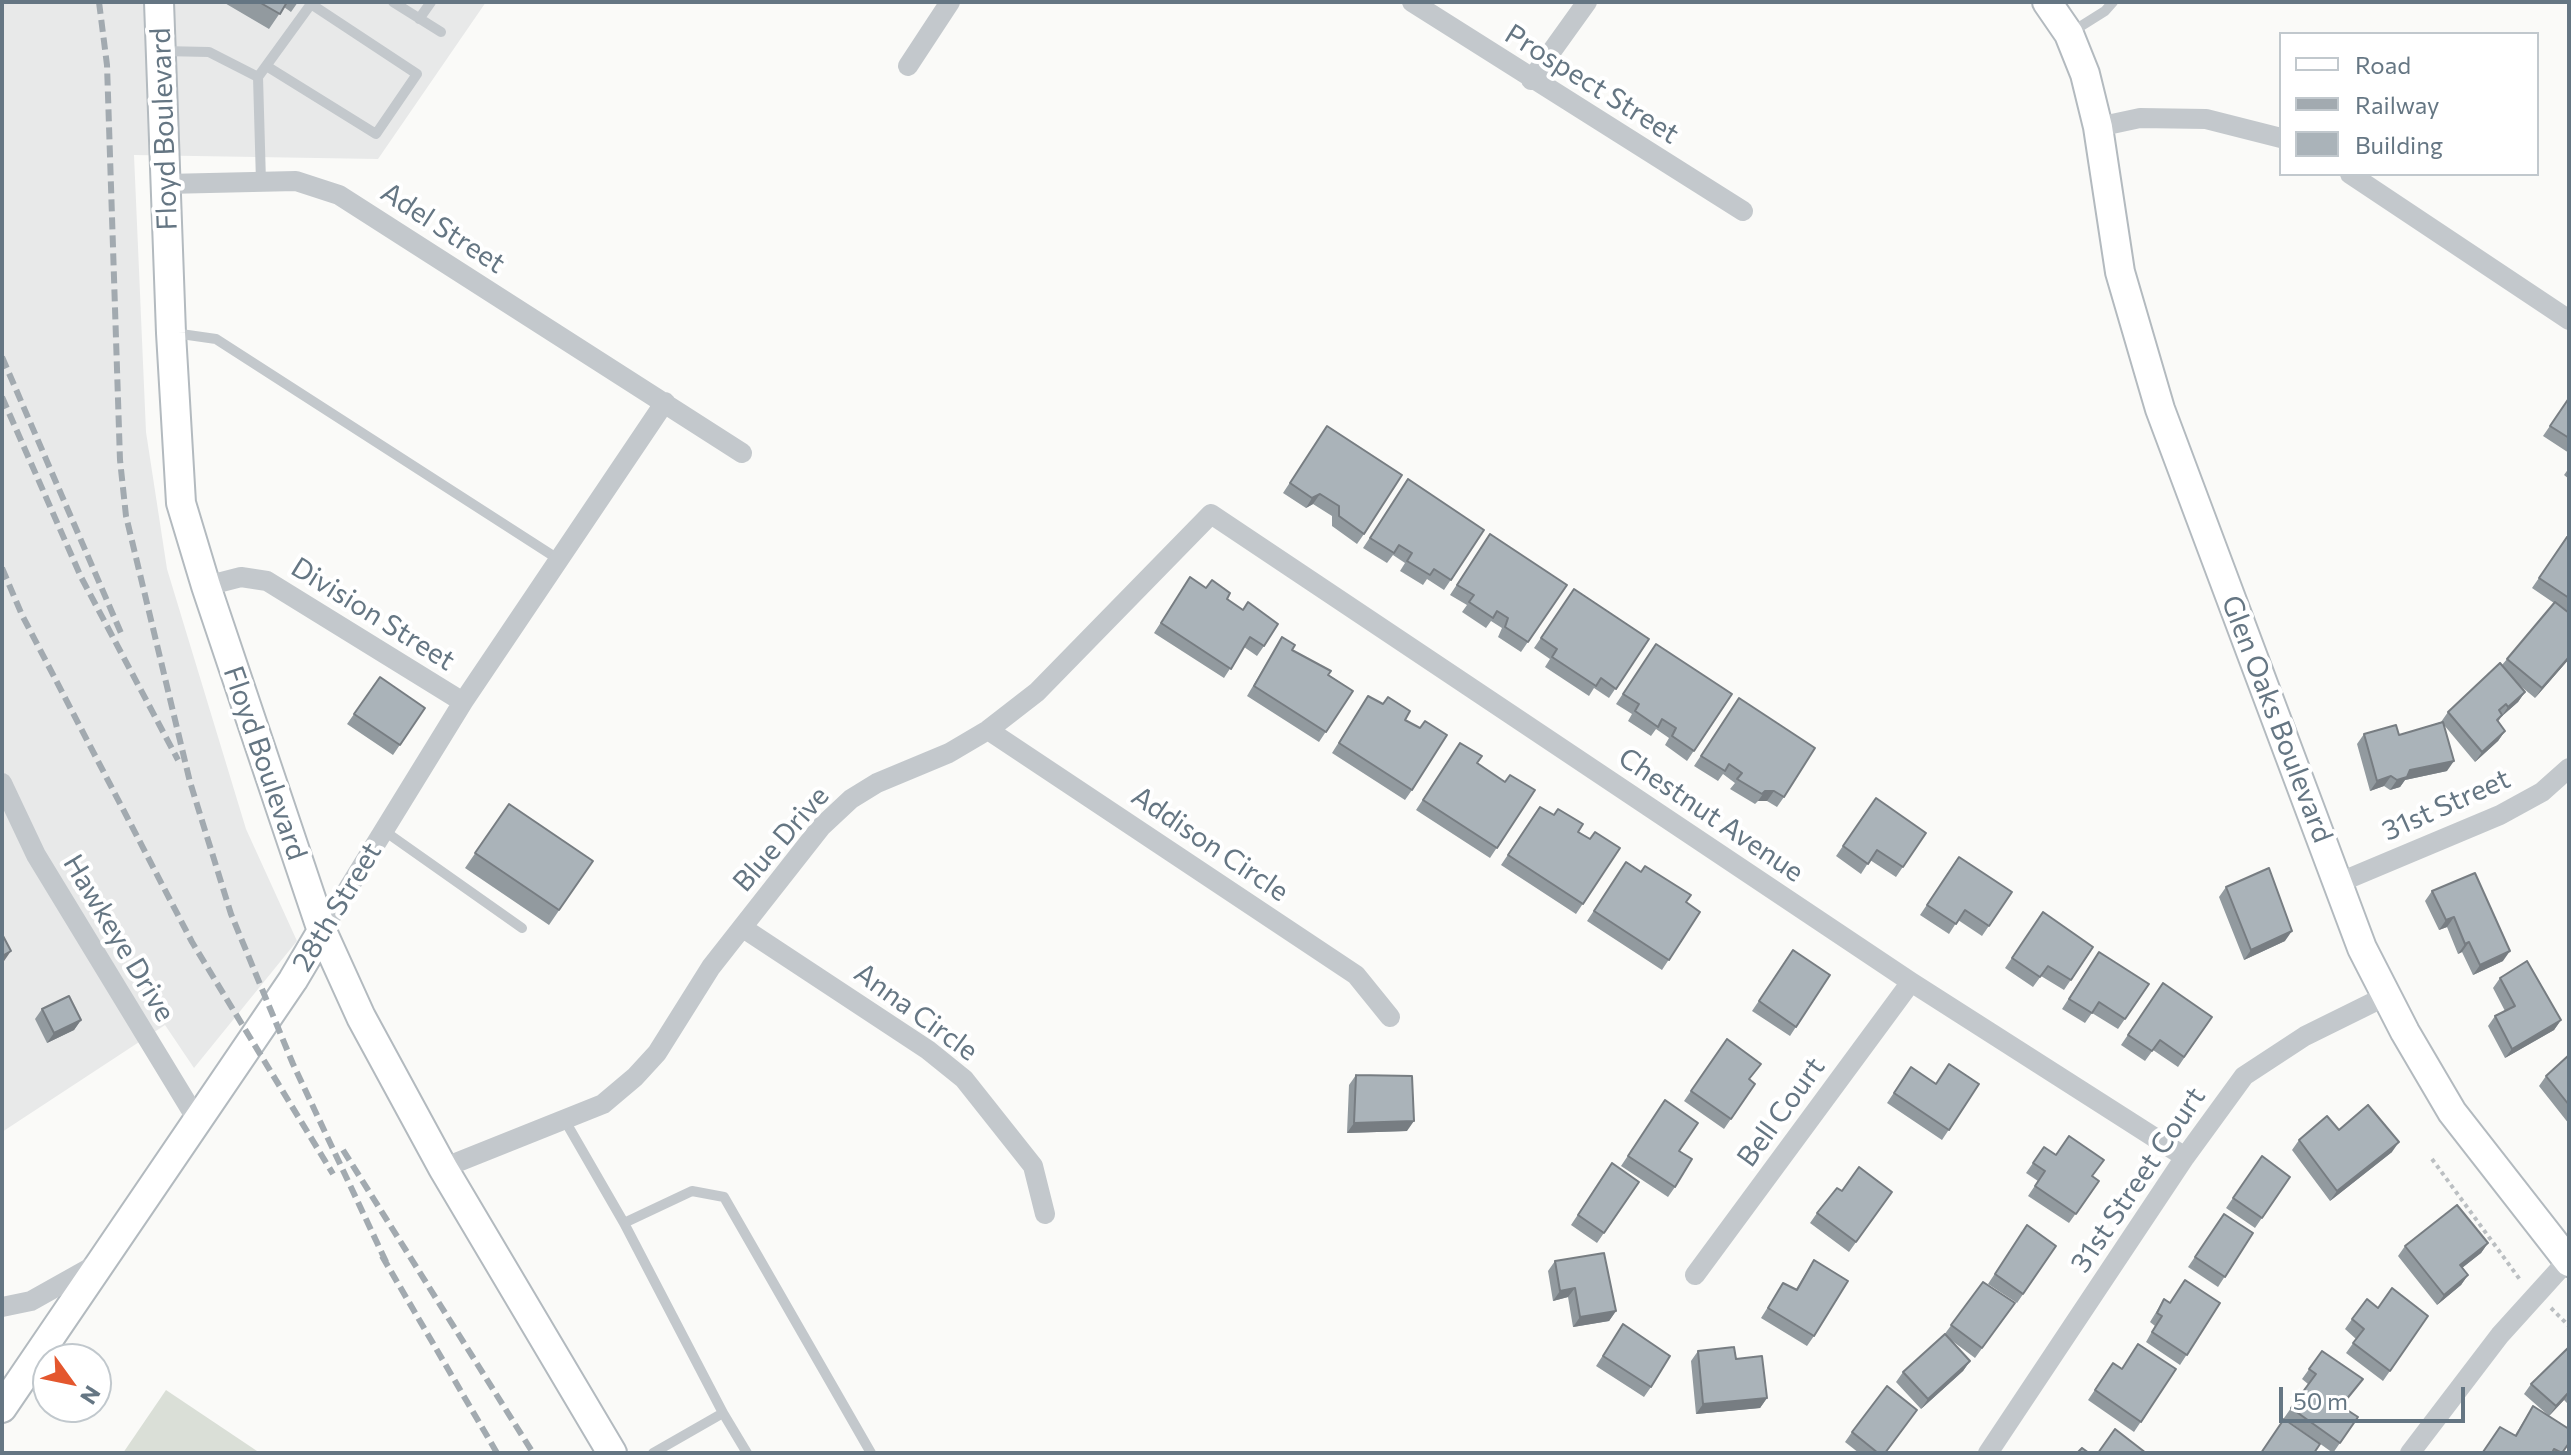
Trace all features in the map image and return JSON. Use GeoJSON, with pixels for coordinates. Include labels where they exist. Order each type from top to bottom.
{"type":"FeatureCollection","features":[{"type":"Feature","properties":{"kind":"main road","name":"Floyd Boulevard"},"geometry":{"type":"LineString","coordinates":[[159,2],[171,333],[181,503],[206,586],[322,931],[361,1017],[443,1168],[612,1453]]}},
{"type":"Feature","properties":{"kind":"main road","name":"Glen Oaks Boulevard"},"geometry":{"type":"LineString","coordinates":[[2047,2],[2069,34],[2085,74],[2098,127],[2120,272],[2160,409],[2362,948],[2452,1112],[2568,1261]]}},
{"type":"Feature","properties":{"kind":"main road","name":"28th Street"},"geometry":{"type":"LineString","coordinates":[[5,1397],[293,980],[322,931]]}},
{"type":"Feature","properties":{"kind":"street"},"geometry":{"type":"LineString","coordinates":[[908,66],[950,2]]}},
{"type":"Feature","properties":{"kind":"street","name":"Prospect Street"},"geometry":{"type":"LineString","coordinates":[[1412,2],[1531,80],[1743,211]]}},
{"type":"Feature","properties":{"kind":"street"},"geometry":{"type":"LineString","coordinates":[[1531,80],[1587,2]]}},
{"type":"Feature","properties":{"kind":"street"},"geometry":{"type":"LineString","coordinates":[[2098,127],[2140,118],[2206,119],[2279,137]]}},
{"type":"Feature","properties":{"kind":"street"},"geometry":{"type":"LineString","coordinates":[[2353,176],[2569,320]]}},
{"type":"Feature","properties":{"kind":"street","name":"Adel Street"},"geometry":{"type":"LineString","coordinates":[[166,184],[296,181],[339,195],[742,453]]}},
{"type":"Feature","properties":{"kind":"street","name":"28th Street"},"geometry":{"type":"LineString","coordinates":[[322,931],[463,702],[665,402]]}},
{"type":"Feature","properties":{"kind":"street","name":"Blue Drive"},"geometry":{"type":"LineString","coordinates":[[443,1168],[603,1104],[635,1077],[657,1053],[711,967],[821,827],[851,799],[988,730],[1037,692],[1211,514]]}},
{"type":"Feature","properties":{"kind":"street","name":"Chestnut Avenue"},"geometry":{"type":"LineString","coordinates":[[1211,514],[1911,982],[2185,1157]]}},
{"type":"Feature","properties":{"kind":"street","name":"Division Street"},"geometry":{"type":"LineString","coordinates":[[206,586],[241,577],[267,581],[463,702]]}},
{"type":"Feature","properties":{"kind":"street","name":"Addison Circle"},"geometry":{"type":"LineString","coordinates":[[988,730],[1356,975],[1390,1017]]}},
{"type":"Feature","properties":{"kind":"street","name":"31st Street"},"geometry":{"type":"LineString","coordinates":[[2338,883],[2500,815],[2542,792],[2569,768]]}},
{"type":"Feature","properties":{"kind":"street","name":"Hawkeye Drive"},"geometry":{"type":"LineString","coordinates":[[2,783],[36,855],[196,1118]]}},
{"type":"Feature","properties":{"kind":"street","name":"Anna Circle"},"geometry":{"type":"LineString","coordinates":[[743,928],[928,1050],[964,1079],[1033,1166],[1045,1214]]}},
{"type":"Feature","properties":{"kind":"street","name":"Bell Court"},"geometry":{"type":"LineString","coordinates":[[1695,1275],[1911,982]]}},
{"type":"Feature","properties":{"kind":"street","name":"31st Street Court"},"geometry":{"type":"LineString","coordinates":[[1988,1453],[2185,1157],[2244,1076],[2305,1036],[2386,996]]}},
{"type":"Feature","properties":{"kind":"street"},"geometry":{"type":"LineString","coordinates":[[2410,1453],[2452,1394],[2568,1261]]}},
{"type":"Feature","properties":{"kind":"street"},"geometry":{"type":"LineString","coordinates":[[2,1307],[31,1301],[97,1264]]}},
{"type":"Feature","properties":{"kind":"lane"},"geometry":{"type":"LineString","coordinates":[[393,2],[441,32]]}},
{"type":"Feature","properties":{"kind":"lane"},"geometry":{"type":"LineString","coordinates":[[419,19],[431,2]]}},
{"type":"Feature","properties":{"kind":"lane"},"geometry":{"type":"LineString","coordinates":[[2069,34],[2105,11],[2113,2]]}},
{"type":"Feature","properties":{"kind":"lane"},"geometry":{"type":"LineString","coordinates":[[261,182],[258,77],[311,3],[417,74],[376,134],[268,67]]}},
{"type":"Feature","properties":{"kind":"lane"},"geometry":{"type":"LineString","coordinates":[[161,51],[209,52],[258,77]]}},
{"type":"Feature","properties":{"kind":"lane"},"geometry":{"type":"LineString","coordinates":[[171,333],[216,339],[558,559]]}},
{"type":"Feature","properties":{"kind":"lane"},"geometry":{"type":"LineString","coordinates":[[383,830],[522,928]]}},
{"type":"Feature","properties":{"kind":"lane"},"geometry":{"type":"LineString","coordinates":[[564,1119],[624,1223],[747,1453]]}},
{"type":"Feature","properties":{"kind":"lane"},"geometry":{"type":"LineString","coordinates":[[624,1223],[692,1191],[724,1197],[871,1453]]}},
{"type":"Feature","properties":{"kind":"lane"},"geometry":{"type":"LineString","coordinates":[[653,1453],[723,1413]]}},
{"type":"Feature","properties":{"kind":"path"},"geometry":{"type":"LineString","coordinates":[[2432,1159],[2514,1276],[2537,1293],[2569,1326]]}},
{"type":"Feature","properties":{"kind":"shaded area"},"geometry":{"type":"Polygon","coordinates":[[[2,2],[486,2],[378,159],[134,155],[146,432],[167,569],[246,829],[297,941],[194,1068],[165,1025],[2,1132],[2,2]]]}},
{"type":"Feature","properties":{"kind":"shaded area"},"geometry":{"type":"Polygon","coordinates":[[[166,1390],[260,1453],[123,1453],[166,1390]]]}},
{"type":"Feature","properties":{"kind":"building"},"geometry":{"type":"Polygon","coordinates":[[[259,2],[287,2],[280,14],[259,2]]]}},
{"type":"Feature","properties":{"kind":"building"},"geometry":{"type":"Polygon","coordinates":[[[2569,398],[2569,438],[2550,426],[2569,398]]]}},
{"type":"Feature","properties":{"kind":"building"},"geometry":{"type":"Polygon","coordinates":[[[1327,426],[1402,475],[1364,534],[1339,516],[1339,506],[1320,494],[1312,498],[1290,483],[1327,426]]]}},
{"type":"Feature","properties":{"kind":"building"},"geometry":{"type":"Polygon","coordinates":[[[1408,479],[1484,530],[1451,580],[1434,569],[1430,575],[1407,561],[1412,553],[1399,545],[1394,553],[1370,538],[1408,479]]]}},
{"type":"Feature","properties":{"kind":"building"},"geometry":{"type":"Polygon","coordinates":[[[1490,534],[1567,585],[1528,642],[1505,627],[1508,618],[1497,611],[1493,618],[1469,602],[1474,595],[1457,585],[1490,534]]]}},
{"type":"Feature","properties":{"kind":"building"},"geometry":{"type":"Polygon","coordinates":[[[2567,537],[2569,539],[2569,598],[2539,578],[2567,537]]]}},
{"type":"Feature","properties":{"kind":"building"},"geometry":{"type":"Polygon","coordinates":[[[1190,577],[1206,588],[1212,580],[1230,593],[1227,599],[1243,610],[1248,602],[1278,624],[1264,646],[1250,637],[1231,669],[1161,623],[1190,577]]]}},
{"type":"Feature","properties":{"kind":"building"},"geometry":{"type":"Polygon","coordinates":[[[1574,589],[1649,639],[1616,689],[1601,678],[1596,686],[1552,657],[1557,649],[1541,638],[1574,589]]]}},
{"type":"Feature","properties":{"kind":"building"},"geometry":{"type":"Polygon","coordinates":[[[2555,602],[2569,613],[2569,657],[2542,688],[2507,659],[2555,602]]]}},
{"type":"Feature","properties":{"kind":"building"},"geometry":{"type":"Polygon","coordinates":[[[1282,637],[1295,645],[1292,650],[1331,671],[1328,675],[1353,691],[1326,732],[1254,686],[1282,637]]]}},
{"type":"Feature","properties":{"kind":"building"},"geometry":{"type":"Polygon","coordinates":[[[1656,644],[1732,694],[1694,751],[1672,736],[1676,728],[1662,719],[1658,727],[1635,711],[1639,704],[1623,694],[1656,644]]]}},
{"type":"Feature","properties":{"kind":"building"},"geometry":{"type":"Polygon","coordinates":[[[2500,663],[2525,692],[2508,707],[2506,704],[2499,710],[2502,715],[2497,720],[2505,731],[2482,752],[2448,712],[2500,663]]]}},
{"type":"Feature","properties":{"kind":"building"},"geometry":{"type":"Polygon","coordinates":[[[380,677],[425,708],[400,745],[354,714],[380,677]]]}},
{"type":"Feature","properties":{"kind":"building"},"geometry":{"type":"Polygon","coordinates":[[[1368,696],[1383,704],[1388,697],[1410,711],[1405,720],[1420,728],[1425,721],[1447,735],[1412,790],[1339,743],[1368,696]]]}},
{"type":"Feature","properties":{"kind":"building"},"geometry":{"type":"Polygon","coordinates":[[[1739,698],[1815,748],[1784,797],[1774,791],[1762,794],[1737,779],[1742,773],[1729,764],[1725,771],[1701,756],[1739,698]]]}},
{"type":"Feature","properties":{"kind":"building"},"geometry":{"type":"Polygon","coordinates":[[[2443,722],[2454,761],[2410,770],[2407,777],[2397,780],[2391,776],[2377,781],[2364,734],[2396,725],[2399,735],[2443,722]]]}},
{"type":"Feature","properties":{"kind":"building"},"geometry":{"type":"Polygon","coordinates":[[[1460,743],[1482,756],[1477,763],[1505,782],[1510,775],[1535,790],[1497,848],[1423,800],[1460,743]]]}},
{"type":"Feature","properties":{"kind":"building"},"geometry":{"type":"Polygon","coordinates":[[[1876,798],[1926,833],[1903,867],[1877,850],[1868,864],[1843,846],[1876,798]]]}},
{"type":"Feature","properties":{"kind":"building"},"geometry":{"type":"Polygon","coordinates":[[[509,804],[593,861],[559,910],[475,853],[509,804]]]}},
{"type":"Feature","properties":{"kind":"building"},"geometry":{"type":"Polygon","coordinates":[[[1540,807],[1554,815],[1558,809],[1583,824],[1578,832],[1590,839],[1595,832],[1620,848],[1583,904],[1508,855],[1540,807]]]}},
{"type":"Feature","properties":{"kind":"building"},"geometry":{"type":"Polygon","coordinates":[[[1959,857],[2012,892],[1989,926],[1965,910],[1956,924],[1927,905],[1959,857]]]}},
{"type":"Feature","properties":{"kind":"building"},"geometry":{"type":"Polygon","coordinates":[[[1626,862],[1641,872],[1645,866],[1691,895],[1686,902],[1700,912],[1669,960],[1594,911],[1626,862]]]}},
{"type":"Feature","properties":{"kind":"building"},"geometry":{"type":"Polygon","coordinates":[[[2269,868],[2292,931],[2251,950],[2226,887],[2269,868]]]}},
{"type":"Feature","properties":{"kind":"building"},"geometry":{"type":"Polygon","coordinates":[[[2475,873],[2510,951],[2480,965],[2469,942],[2465,944],[2454,917],[2446,920],[2432,891],[2475,873]]]}},
{"type":"Feature","properties":{"kind":"building"},"geometry":{"type":"Polygon","coordinates":[[[2043,912],[2093,947],[2071,980],[2048,966],[2040,977],[2012,958],[2043,912]]]}},
{"type":"Feature","properties":{"kind":"building"},"geometry":{"type":"Polygon","coordinates":[[[2,934],[11,951],[2,956],[2,934]]]}},
{"type":"Feature","properties":{"kind":"building"},"geometry":{"type":"Polygon","coordinates":[[[1793,950],[1830,975],[1796,1027],[1759,1001],[1793,950]]]}},
{"type":"Feature","properties":{"kind":"building"},"geometry":{"type":"Polygon","coordinates":[[[2099,952],[2149,984],[2125,1019],[2099,1002],[2092,1013],[2069,999],[2099,952]]]}},
{"type":"Feature","properties":{"kind":"building"},"geometry":{"type":"Polygon","coordinates":[[[2527,961],[2561,1020],[2512,1049],[2495,1016],[2515,1006],[2500,978],[2527,961]]]}},
{"type":"Feature","properties":{"kind":"building"},"geometry":{"type":"Polygon","coordinates":[[[2163,983],[2212,1017],[2184,1057],[2160,1040],[2152,1051],[2128,1035],[2163,983]]]}},
{"type":"Feature","properties":{"kind":"building"},"geometry":{"type":"Polygon","coordinates":[[[69,996],[81,1020],[54,1033],[42,1009],[69,996]]]}},
{"type":"Feature","properties":{"kind":"building"},"geometry":{"type":"Polygon","coordinates":[[[1727,1039],[1761,1064],[1749,1079],[1755,1084],[1731,1119],[1691,1091],[1727,1039]]]}},
{"type":"Feature","properties":{"kind":"building"},"geometry":{"type":"Polygon","coordinates":[[[2569,1055],[2569,1105],[2546,1076],[2569,1055]]]}},
{"type":"Feature","properties":{"kind":"building"},"geometry":{"type":"Polygon","coordinates":[[[1949,1064],[1979,1084],[1949,1130],[1894,1093],[1911,1067],[1936,1084],[1949,1064]]]}},
{"type":"Feature","properties":{"kind":"building"},"geometry":{"type":"Polygon","coordinates":[[[1356,1075],[1412,1076],[1414,1121],[1354,1123],[1356,1075]]]}},
{"type":"Feature","properties":{"kind":"building"},"geometry":{"type":"Polygon","coordinates":[[[1665,1100],[1698,1123],[1679,1151],[1692,1159],[1675,1187],[1628,1156],[1665,1100]]]}},
{"type":"Feature","properties":{"kind":"building"},"geometry":{"type":"Polygon","coordinates":[[[2368,1105],[2399,1142],[2337,1191],[2299,1140],[2327,1116],[2339,1130],[2368,1105]]]}},
{"type":"Feature","properties":{"kind":"building"},"geometry":{"type":"Polygon","coordinates":[[[2069,1136],[2104,1160],[2092,1176],[2099,1181],[2076,1214],[2035,1186],[2045,1171],[2033,1163],[2044,1147],[2056,1155],[2069,1136]]]}},
{"type":"Feature","properties":{"kind":"building"},"geometry":{"type":"Polygon","coordinates":[[[2262,1156],[2290,1177],[2262,1218],[2233,1198],[2262,1156]]]}},
{"type":"Feature","properties":{"kind":"building"},"geometry":{"type":"Polygon","coordinates":[[[1612,1163],[1639,1182],[1604,1233],[1578,1215],[1612,1163]]]}},
{"type":"Feature","properties":{"kind":"building"},"geometry":{"type":"Polygon","coordinates":[[[1859,1167],[1892,1192],[1856,1242],[1817,1213],[1837,1188],[1842,1191],[1859,1167]]]}},
{"type":"Feature","properties":{"kind":"building"},"geometry":{"type":"Polygon","coordinates":[[[2457,1205],[2488,1243],[2460,1265],[2468,1275],[2444,1295],[2405,1246],[2457,1205]]]}},
{"type":"Feature","properties":{"kind":"building"},"geometry":{"type":"Polygon","coordinates":[[[2224,1214],[2253,1233],[2225,1277],[2195,1257],[2224,1214]]]}},
{"type":"Feature","properties":{"kind":"building"},"geometry":{"type":"Polygon","coordinates":[[[2027,1225],[2056,1246],[2023,1294],[1995,1274],[2027,1225]]]}},
{"type":"Feature","properties":{"kind":"building"},"geometry":{"type":"Polygon","coordinates":[[[1604,1253],[1616,1311],[1580,1317],[1575,1288],[1560,1291],[1555,1261],[1604,1253]]]}},
{"type":"Feature","properties":{"kind":"building"},"geometry":{"type":"Polygon","coordinates":[[[1814,1260],[1848,1281],[1814,1336],[1768,1308],[1783,1283],[1797,1290],[1814,1260]]]}},
{"type":"Feature","properties":{"kind":"building"},"geometry":{"type":"Polygon","coordinates":[[[2185,1280],[2220,1303],[2187,1355],[2152,1332],[2162,1316],[2157,1313],[2164,1299],[2170,1303],[2185,1280]]]}},
{"type":"Feature","properties":{"kind":"building"},"geometry":{"type":"Polygon","coordinates":[[[1983,1282],[2015,1303],[1982,1348],[1951,1325],[1983,1282]]]}},
{"type":"Feature","properties":{"kind":"building"},"geometry":{"type":"Polygon","coordinates":[[[2392,1288],[2428,1316],[2390,1371],[2353,1343],[2364,1329],[2352,1319],[2367,1299],[2378,1308],[2392,1288]]]}},
{"type":"Feature","properties":{"kind":"building"},"geometry":{"type":"Polygon","coordinates":[[[1623,1324],[1670,1356],[1651,1387],[1603,1356],[1623,1324]]]}},
{"type":"Feature","properties":{"kind":"building"},"geometry":{"type":"Polygon","coordinates":[[[1945,1334],[1970,1361],[1928,1399],[1903,1372],[1945,1334]]]}},
{"type":"Feature","properties":{"kind":"building"},"geometry":{"type":"Polygon","coordinates":[[[2138,1344],[2176,1369],[2141,1422],[2095,1390],[2113,1363],[2122,1369],[2138,1344]]]}},
{"type":"Feature","properties":{"kind":"building"},"geometry":{"type":"Polygon","coordinates":[[[1734,1347],[1736,1359],[1762,1356],[1767,1398],[1703,1404],[1698,1351],[1734,1347]]]}},
{"type":"Feature","properties":{"kind":"building"},"geometry":{"type":"Polygon","coordinates":[[[2569,1347],[2569,1392],[2556,1406],[2531,1384],[2569,1347]]]}},
{"type":"Feature","properties":{"kind":"building"},"geometry":{"type":"Polygon","coordinates":[[[2322,1351],[2363,1379],[2341,1406],[2358,1417],[2340,1443],[2291,1408],[2316,1374],[2309,1369],[2322,1351]]]}},
{"type":"Feature","properties":{"kind":"building"},"geometry":{"type":"Polygon","coordinates":[[[1887,1386],[1917,1410],[1885,1453],[1878,1453],[1852,1432],[1887,1386]]]}},
{"type":"Feature","properties":{"kind":"building"},"geometry":{"type":"Polygon","coordinates":[[[2533,1406],[2569,1429],[2569,1443],[2562,1453],[2554,1449],[2552,1453],[2483,1452],[2500,1427],[2516,1436],[2533,1406]]]}},
{"type":"Feature","properties":{"kind":"building"},"geometry":{"type":"Polygon","coordinates":[[[2284,1419],[2320,1444],[2314,1453],[2261,1453],[2284,1419]]]}},
{"type":"Feature","properties":{"kind":"building"},"geometry":{"type":"Polygon","coordinates":[[[2115,1429],[2146,1453],[2098,1453],[2115,1429]]]}},
{"type":"Feature","properties":{"kind":"railway"},"geometry":{"type":"LineString","coordinates":[[99,2],[107,65],[120,460],[126,516],[190,782],[231,914],[293,1064],[388,1266]]}},
{"type":"Feature","properties":{"kind":"railway"},"geometry":{"type":"LineString","coordinates":[[2,357],[121,633]]}},
{"type":"Feature","properties":{"kind":"railway"},"geometry":{"type":"LineString","coordinates":[[2,397],[81,577],[178,760]]}},
{"type":"Feature","properties":{"kind":"railway"},"geometry":{"type":"LineString","coordinates":[[2,568],[22,615],[192,942],[333,1174]]}},
{"type":"Feature","properties":{"kind":"railway"},"geometry":{"type":"LineString","coordinates":[[343,1150],[533,1453]]}},
{"type":"Feature","properties":{"kind":"railway"},"geometry":{"type":"LineString","coordinates":[[382,1256],[497,1453]]}}]}
